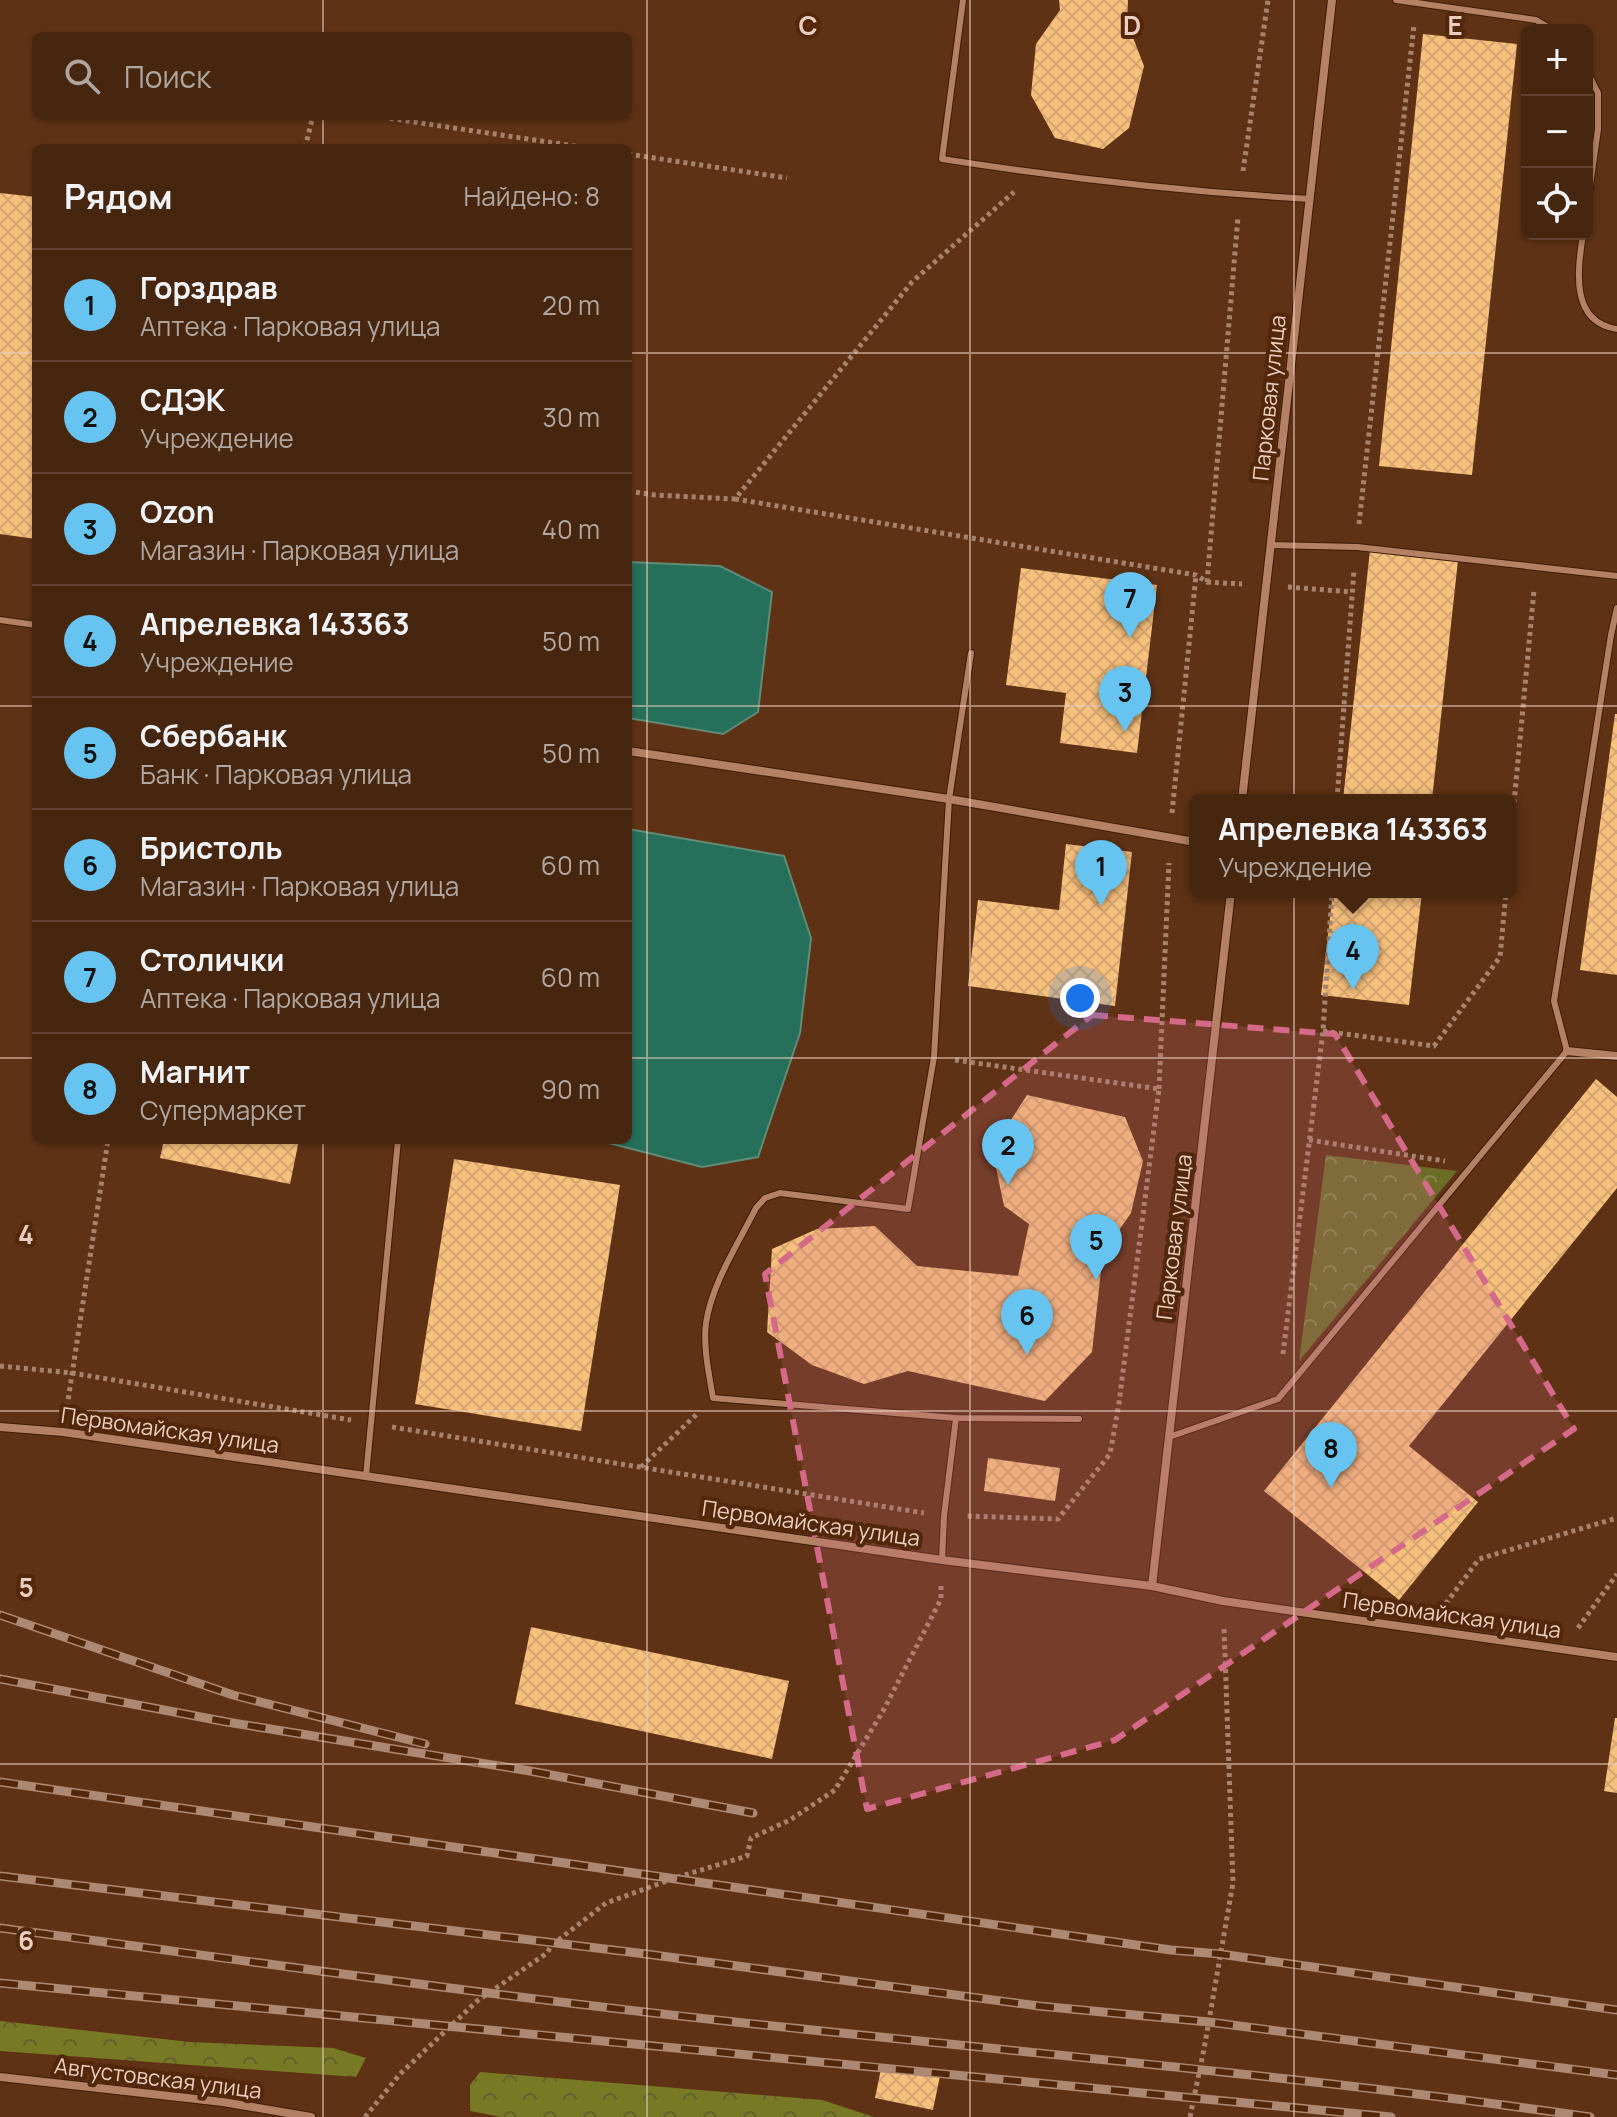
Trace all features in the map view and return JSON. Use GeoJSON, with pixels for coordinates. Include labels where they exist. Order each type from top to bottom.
{"type":"FeatureCollection","features":[{"type":"Feature","properties":{"kind":"street","name":"Парковая улица"},"geometry":{"type":"LineString","coordinates":[[1243,794],[1332,0]]}},
{"type":"Feature","properties":{"kind":"street"},"geometry":{"type":"LineString","coordinates":[[632,752],[949,799],[1189,841]]}},
{"type":"Feature","properties":{"kind":"street","name":"Парковая улица"},"geometry":{"type":"LineString","coordinates":[[1152,1586],[1230,898]]}},
{"type":"Feature","properties":{"kind":"street"},"geometry":{"type":"LineString","coordinates":[[1567,1051],[1617,1056]]}},
{"type":"Feature","properties":{"kind":"street","name":"Первомайская улица"},"geometry":{"type":"LineString","coordinates":[[0,1427],[63,1432],[942,1560],[1152,1586],[1223,1601],[1617,1657]]}},
{"type":"Feature","properties":{"kind":"street","name":"Августовская улица"},"geometry":{"type":"LineString","coordinates":[[0,2077],[223,2102],[311,2117]]}},
{"type":"Feature","properties":{"kind":"lane"},"geometry":{"type":"LineString","coordinates":[[963,0],[942,159],[1036,174],[1310,199]]}},
{"type":"Feature","properties":{"kind":"lane"},"geometry":{"type":"LineString","coordinates":[[1396,0],[1536,20],[1543,24]]}},
{"type":"Feature","properties":{"kind":"lane"},"geometry":{"type":"LineString","coordinates":[[1465,11],[1466,0]]}},
{"type":"Feature","properties":{"kind":"lane"},"geometry":{"type":"LineString","coordinates":[[1592,168],[1598,129],[1598,93],[1593,83]]}},
{"type":"Feature","properties":{"kind":"lane"},"geometry":{"type":"LineString","coordinates":[[1582,240],[1577,276],[1581,297],[1589,313],[1606,327],[1617,329]]}},
{"type":"Feature","properties":{"kind":"lane"},"geometry":{"type":"LineString","coordinates":[[1271,545],[1357,547],[1617,576]]}},
{"type":"Feature","properties":{"kind":"lane"},"geometry":{"type":"LineString","coordinates":[[1169,1437],[1278,1399],[1567,1051],[1554,1001],[1617,608]]}},
{"type":"Feature","properties":{"kind":"lane"},"geometry":{"type":"LineString","coordinates":[[0,620],[32,624]]}},
{"type":"Feature","properties":{"kind":"lane"},"geometry":{"type":"LineString","coordinates":[[971,653],[949,799],[934,1057],[908,1209],[780,1193],[765,1198],[756,1208],[714,1294],[706,1324],[707,1361],[713,1398],[956,1418],[1079,1419]]}},
{"type":"Feature","properties":{"kind":"lane"},"geometry":{"type":"LineString","coordinates":[[366,1476],[398,1144]]}},
{"type":"Feature","properties":{"kind":"lane"},"geometry":{"type":"LineString","coordinates":[[942,1560],[956,1418]]}},
{"type":"Feature","properties":{"kind":"path"},"geometry":{"type":"LineString","coordinates":[[632,492],[735,499],[1196,575],[1207,582],[1240,195],[1268,0]]}},
{"type":"Feature","properties":{"kind":"path"},"geometry":{"type":"LineString","coordinates":[[1337,794],[1351,592],[1417,2]]}},
{"type":"Feature","properties":{"kind":"path"},"geometry":{"type":"LineString","coordinates":[[306,144],[312,120]]}},
{"type":"Feature","properties":{"kind":"path"},"geometry":{"type":"LineString","coordinates":[[401,120],[561,144]]}},
{"type":"Feature","properties":{"kind":"path"},"geometry":{"type":"LineString","coordinates":[[632,155],[787,178]]}},
{"type":"Feature","properties":{"kind":"path"},"geometry":{"type":"LineString","coordinates":[[735,499],[912,282],[1036,174]]}},
{"type":"Feature","properties":{"kind":"path"},"geometry":{"type":"LineString","coordinates":[[1515,794],[1536,565]]}},
{"type":"Feature","properties":{"kind":"path"},"geometry":{"type":"LineString","coordinates":[[1278,1399],[1323,1031],[1332,898]]}},
{"type":"Feature","properties":{"kind":"path"},"geometry":{"type":"LineString","coordinates":[[1323,1031],[1434,1046],[1500,957],[1505,898]]}},
{"type":"Feature","properties":{"kind":"path"},"geometry":{"type":"LineString","coordinates":[[0,1366],[72,1373],[944,1516],[1058,1519],[1110,1454],[1159,1089],[934,1057]]}},
{"type":"Feature","properties":{"kind":"path"},"geometry":{"type":"LineString","coordinates":[[1309,1140],[1474,1166]]}},
{"type":"Feature","properties":{"kind":"path"},"geometry":{"type":"LineString","coordinates":[[63,1432],[107,1144]]}},
{"type":"Feature","properties":{"kind":"path"},"geometry":{"type":"LineString","coordinates":[[641,1467],[713,1398]]}},
{"type":"Feature","properties":{"kind":"path"},"geometry":{"type":"LineString","coordinates":[[1427,1630],[1479,1559],[1617,1518]]}},
{"type":"Feature","properties":{"kind":"path"},"geometry":{"type":"LineString","coordinates":[[365,2117],[400,2074],[477,2001],[547,1953],[552,1945],[606,1903],[747,1856],[751,1838],[790,1820],[835,1790],[883,1711],[941,1599],[942,1560]]}},
{"type":"Feature","properties":{"kind":"path"},"geometry":{"type":"LineString","coordinates":[[1563,1649],[1617,1574]]}},
{"type":"Feature","properties":{"kind":"path"},"geometry":{"type":"LineString","coordinates":[[1190,2117],[1233,1883],[1223,1601]]}},
{"type":"Feature","properties":{"kind":"highlighted area"},"geometry":{"type":"Polygon","coordinates":[[[1092,1015],[1335,1034],[1574,1429],[1115,1740],[867,1809],[765,1274],[1092,1015]]]}},
{"type":"Feature","properties":{"kind":"green space"},"geometry":{"type":"Polygon","coordinates":[[[1326,1155],[1457,1171],[1299,1361],[1326,1155]]]}},
{"type":"Feature","properties":{"kind":"green space"},"geometry":{"type":"Polygon","coordinates":[[[0,2021],[190,2042],[333,2048],[366,2058],[356,2077],[0,2051],[0,2021]]]}},
{"type":"Feature","properties":{"kind":"green space"},"geometry":{"type":"Polygon","coordinates":[[[480,2072],[822,2100],[874,2117],[501,2117],[470,2111],[470,2085],[480,2072]]]}},
{"type":"Feature","properties":{"kind":"shaded area"},"geometry":{"type":"Polygon","coordinates":[[[632,562],[720,566],[772,592],[758,712],[723,734],[632,719],[632,562]]]}},
{"type":"Feature","properties":{"kind":"shaded area"},"geometry":{"type":"Polygon","coordinates":[[[632,830],[784,856],[811,938],[800,1033],[758,1157],[702,1167],[613,1144],[632,1144],[632,830]]]}},
{"type":"Feature","properties":{"kind":"building"},"geometry":{"type":"Polygon","coordinates":[[[1059,0],[1128,0],[1127,22],[1144,66],[1129,128],[1103,149],[1055,138],[1031,95],[1036,44],[1060,10],[1059,0]]]}},
{"type":"Feature","properties":{"kind":"building"},"geometry":{"type":"Polygon","coordinates":[[[1423,34],[1517,44],[1472,475],[1379,466],[1423,34]]]}},
{"type":"Feature","properties":{"kind":"building"},"geometry":{"type":"Polygon","coordinates":[[[0,193],[32,197],[32,538],[0,534],[0,193]]]}},
{"type":"Feature","properties":{"kind":"building"},"geometry":{"type":"Polygon","coordinates":[[[1370,550],[1458,560],[1433,794],[1344,794],[1370,550]]]}},
{"type":"Feature","properties":{"kind":"building"},"geometry":{"type":"Polygon","coordinates":[[[1021,568],[1157,585],[1137,753],[1060,743],[1066,693],[1006,685],[1021,568]]]}},
{"type":"Feature","properties":{"kind":"building"},"geometry":{"type":"Polygon","coordinates":[[[1617,714],[1617,975],[1580,970],[1617,714]]]}},
{"type":"Feature","properties":{"kind":"building"},"geometry":{"type":"Polygon","coordinates":[[[1066,844],[1132,852],[1115,1006],[968,986],[978,900],[1059,910],[1066,844]]]}},
{"type":"Feature","properties":{"kind":"building"},"geometry":{"type":"Polygon","coordinates":[[[1332,898],[1421,898],[1409,1005],[1321,995],[1332,898]]]}},
{"type":"Feature","properties":{"kind":"building"},"geometry":{"type":"Polygon","coordinates":[[[1596,1079],[1617,1097],[1617,1188],[1409,1446],[1478,1502],[1399,1600],[1264,1491],[1596,1079]]]}},
{"type":"Feature","properties":{"kind":"building"},"geometry":{"type":"Polygon","coordinates":[[[1027,1095],[1125,1117],[1143,1161],[1131,1213],[1103,1253],[1092,1352],[1045,1401],[908,1371],[864,1384],[812,1365],[767,1332],[772,1249],[817,1229],[875,1226],[917,1266],[1018,1276],[1029,1224],[1004,1206],[992,1149],[1027,1095]]]}},
{"type":"Feature","properties":{"kind":"building"},"geometry":{"type":"Polygon","coordinates":[[[163,1144],[298,1144],[290,1184],[160,1158],[163,1144]]]}},
{"type":"Feature","properties":{"kind":"building"},"geometry":{"type":"Polygon","coordinates":[[[454,1159],[620,1185],[581,1431],[415,1404],[454,1159]]]}},
{"type":"Feature","properties":{"kind":"building"},"geometry":{"type":"Polygon","coordinates":[[[988,1458],[1060,1468],[1055,1501],[984,1491],[988,1458]]]}},
{"type":"Feature","properties":{"kind":"building"},"geometry":{"type":"Polygon","coordinates":[[[531,1627],[789,1681],[772,1759],[515,1704],[531,1627]]]}},
{"type":"Feature","properties":{"kind":"building"},"geometry":{"type":"Polygon","coordinates":[[[1617,1718],[1617,1793],[1604,1791],[1617,1718]]]}},
{"type":"Feature","properties":{"kind":"building"},"geometry":{"type":"Polygon","coordinates":[[[882,2064],[940,2076],[933,2110],[875,2098],[882,2064]]]}},
{"type":"Feature","properties":{"kind":"railway"},"geometry":{"type":"LineString","coordinates":[[0,1615],[233,1695],[425,1744]]}},
{"type":"Feature","properties":{"kind":"railway"},"geometry":{"type":"LineString","coordinates":[[0,1679],[227,1722],[530,1771],[753,1813]]}},
{"type":"Feature","properties":{"kind":"railway"},"geometry":{"type":"LineString","coordinates":[[0,1782],[1171,1950],[1220,1954],[1617,2010]]}},
{"type":"Feature","properties":{"kind":"railway"},"geometry":{"type":"LineString","coordinates":[[0,1876],[646,1954],[1039,2006],[1209,2022],[1617,2075]]}},
{"type":"Feature","properties":{"kind":"railway"},"geometry":{"type":"LineString","coordinates":[[0,1928],[635,2011],[1267,2077],[1590,2117]]}},
{"type":"Feature","properties":{"kind":"railway"},"geometry":{"type":"LineString","coordinates":[[0,1983],[1391,2117]]}},
{"type":"Feature","properties":{"kind":"place","name":"Столички"},"geometry":{"type":"Point","coordinates":[1130,638]}},
{"type":"Feature","properties":{"kind":"place","name":"Ozon"},"geometry":{"type":"Point","coordinates":[1125,732]}},
{"type":"Feature","properties":{"kind":"place","name":"Горздрав"},"geometry":{"type":"Point","coordinates":[1101,906]}},
{"type":"Feature","properties":{"kind":"place","name":"Апрелевка 143363"},"geometry":{"type":"Point","coordinates":[1353,990]}},
{"type":"Feature","properties":{"kind":"place","name":"СДЭК"},"geometry":{"type":"Point","coordinates":[1008,1185]}},
{"type":"Feature","properties":{"kind":"place","name":"Сбербанк"},"geometry":{"type":"Point","coordinates":[1096,1280]}},
{"type":"Feature","properties":{"kind":"place","name":"Бристоль"},"geometry":{"type":"Point","coordinates":[1027,1355]}},
{"type":"Feature","properties":{"kind":"place","name":"Магнит"},"geometry":{"type":"Point","coordinates":[1331,1488]}}]}
